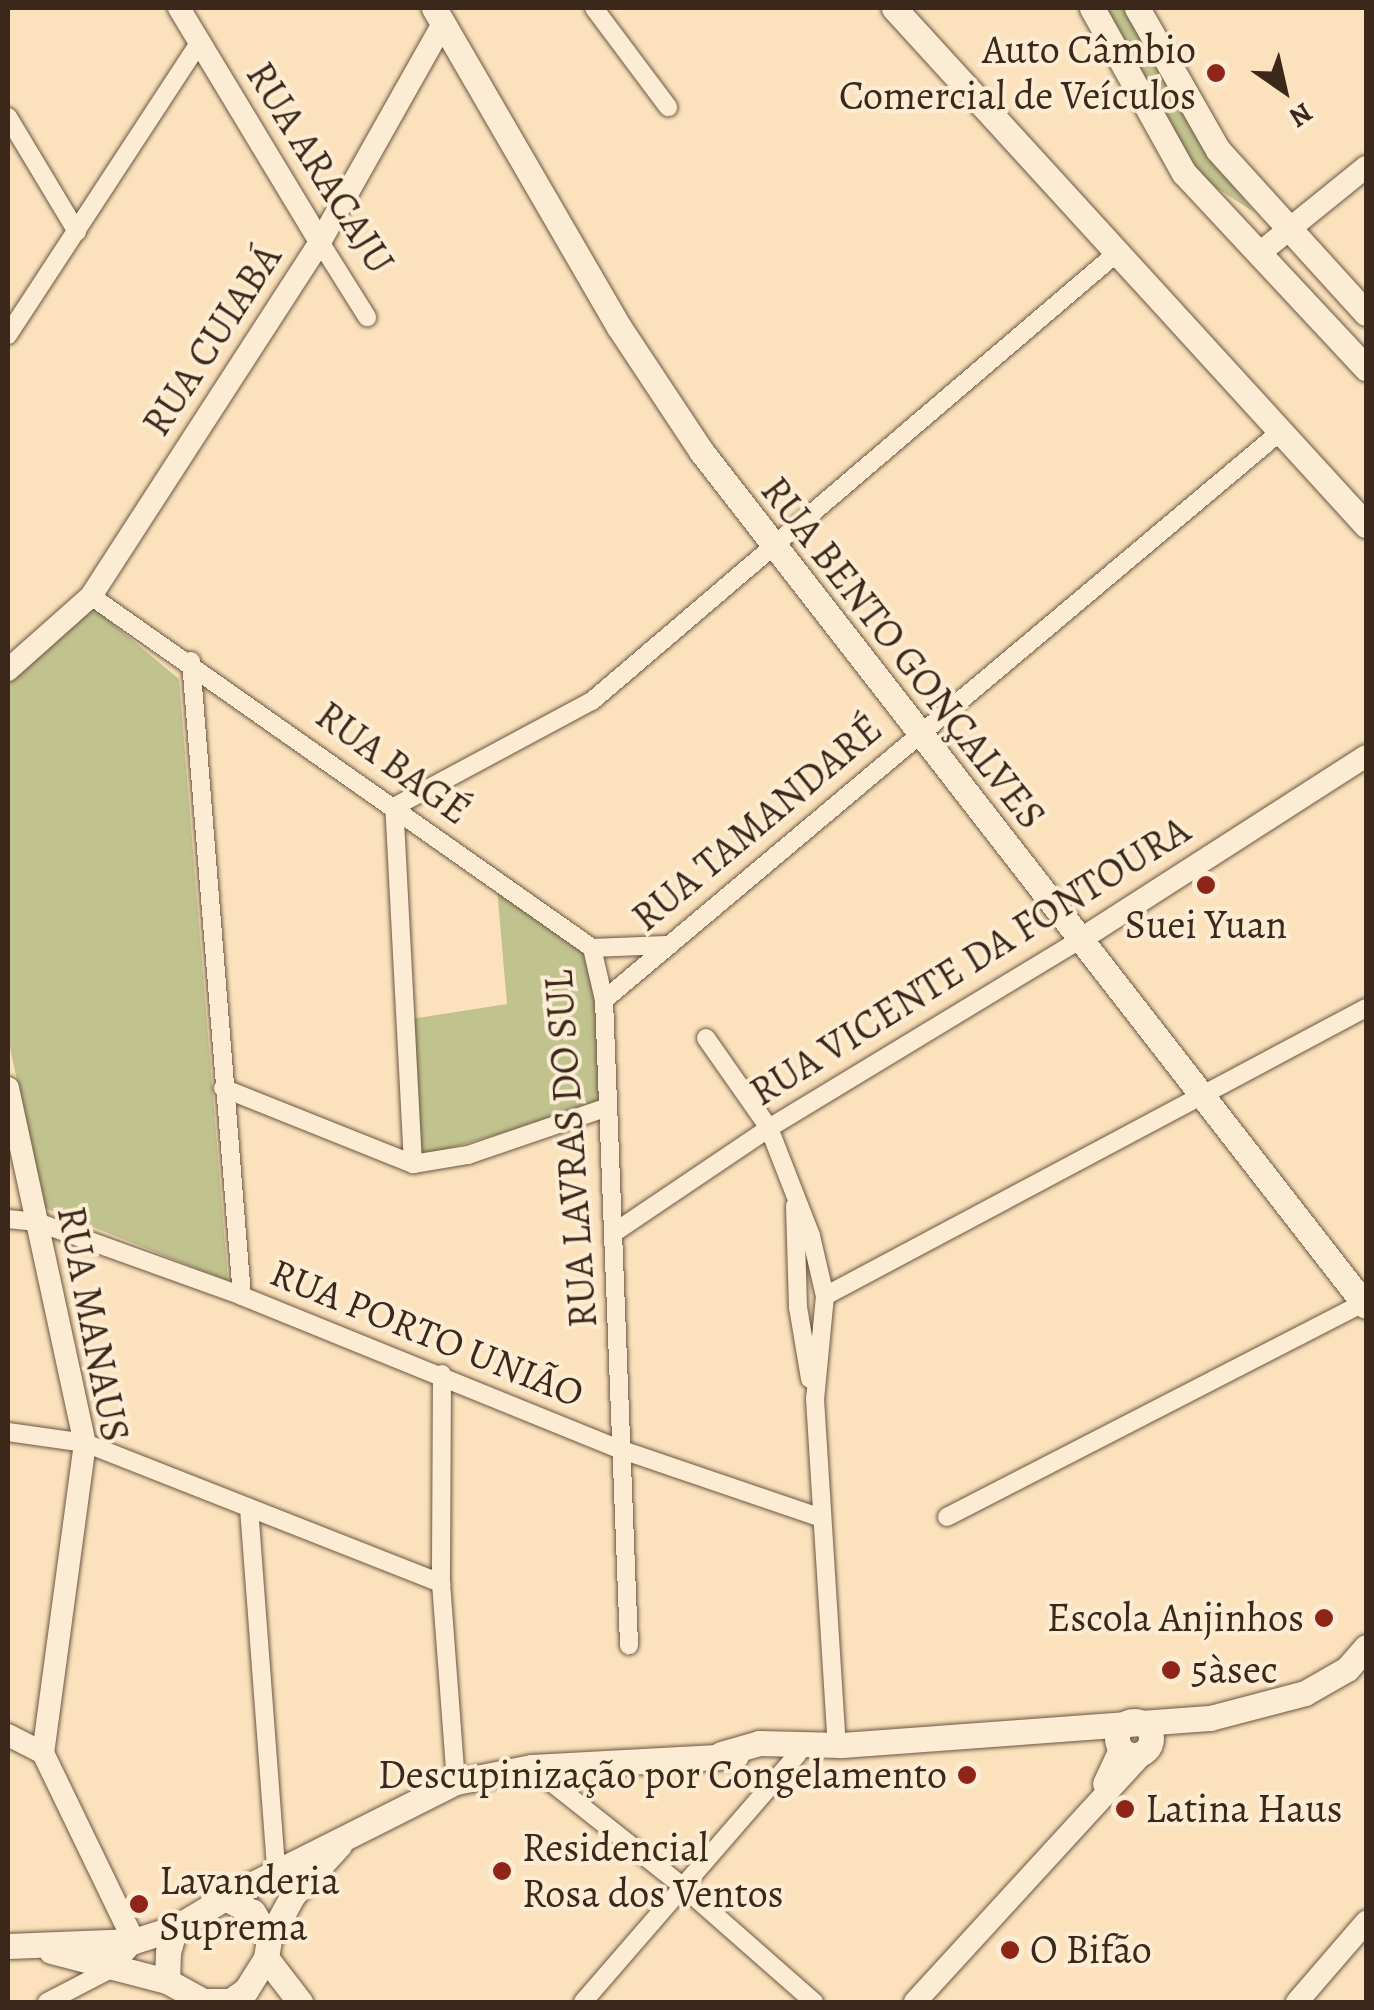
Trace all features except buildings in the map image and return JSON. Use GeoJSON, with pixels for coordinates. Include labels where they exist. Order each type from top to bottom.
{"type":"FeatureCollection","features":[{"type":"Feature","properties":{"kind":"main road"},"geometry":{"type":"LineString","coordinates":[[894,8],[1366,526]]}},
{"type":"Feature","properties":{"kind":"main road"},"geometry":{"type":"LineString","coordinates":[[1092,8],[1184,173],[1366,368]]}},
{"type":"Feature","properties":{"kind":"main road"},"geometry":{"type":"LineString","coordinates":[[1137,8],[1218,150],[1366,313]]}},
{"type":"Feature","properties":{"kind":"main road","name":"RUA BENTO GONÇALVES"},"geometry":{"type":"LineString","coordinates":[[438,16],[626,338],[773,548],[1200,1098],[1366,1304]]}},
{"type":"Feature","properties":{"kind":"main road"},"geometry":{"type":"LineString","coordinates":[[1057,1728],[1133,1747],[1210,1718],[1305,1693],[1347,1669],[1366,1648]]}},
{"type":"Feature","properties":{"kind":"main road"},"geometry":{"type":"LineString","coordinates":[[721,1754],[759,1743],[837,1744],[1133,1720],[1210,1718]]}},
{"type":"Feature","properties":{"kind":"main road"},"geometry":{"type":"LineString","coordinates":[[1133,1720],[1147,1727],[1133,1747]]}},
{"type":"Feature","properties":{"kind":"main road"},"geometry":{"type":"LineString","coordinates":[[8,1946],[134,1940],[175,1928],[352,1830],[456,1782],[532,1768],[721,1754],[797,1756],[837,1744]]}},
{"type":"Feature","properties":{"kind":"main road"},"geometry":{"type":"LineString","coordinates":[[36,1947],[110,1970],[168,1981],[204,2000],[230,2002],[246,1990],[293,1895],[352,1830]]}},
{"type":"Feature","properties":{"kind":"main road"},"geometry":{"type":"LineString","coordinates":[[226,1898],[254,1912],[268,1948],[300,2002]]}},
{"type":"Feature","properties":{"kind":"main road"},"geometry":{"type":"LineString","coordinates":[[168,1981],[175,1928]]}},
{"type":"Feature","properties":{"kind":"street","name":"RUA ARACAJU"},"geometry":{"type":"LineString","coordinates":[[179,8],[367,317]]}},
{"type":"Feature","properties":{"kind":"street"},"geometry":{"type":"LineString","coordinates":[[594,8],[668,106]]}},
{"type":"Feature","properties":{"kind":"street","name":"RUA CUIABÁ"},"geometry":{"type":"LineString","coordinates":[[8,670],[91,596],[320,242],[438,16]]}},
{"type":"Feature","properties":{"kind":"street"},"geometry":{"type":"LineString","coordinates":[[8,335],[198,43]]}},
{"type":"Feature","properties":{"kind":"street"},"geometry":{"type":"LineString","coordinates":[[8,117],[77,232]]}},
{"type":"Feature","properties":{"kind":"street"},"geometry":{"type":"LineString","coordinates":[[1261,252],[1366,167]]}},
{"type":"Feature","properties":{"kind":"street"},"geometry":{"type":"LineString","coordinates":[[413,1164],[394,806],[592,702],[1119,251]]}},
{"type":"Feature","properties":{"kind":"street","name":"RUA TAMANDARÉ"},"geometry":{"type":"LineString","coordinates":[[604,1000],[917,733],[1280,432]]}},
{"type":"Feature","properties":{"kind":"street","name":"RUA BAGÉ"},"geometry":{"type":"LineString","coordinates":[[91,596],[192,661],[592,948]]}},
{"type":"Feature","properties":{"kind":"street"},"geometry":{"type":"LineString","coordinates":[[192,661],[242,1296]]}},
{"type":"Feature","properties":{"kind":"street","name":"RUA VICENTE DA FONTOURA"},"geometry":{"type":"LineString","coordinates":[[615,1232],[769,1128],[1078,940],[1366,756]]}},
{"type":"Feature","properties":{"kind":"street"},"geometry":{"type":"LineString","coordinates":[[592,948],[666,945]]}},
{"type":"Feature","properties":{"kind":"street","name":"RUA LAVRAS DO SUL"},"geometry":{"type":"LineString","coordinates":[[592,948],[604,1000],[629,1646]]}},
{"type":"Feature","properties":{"kind":"street"},"geometry":{"type":"LineString","coordinates":[[826,1296],[1366,1008]]}},
{"type":"Feature","properties":{"kind":"street"},"geometry":{"type":"LineString","coordinates":[[706,1038],[769,1128],[812,1236],[826,1296],[814,1399]]}},
{"type":"Feature","properties":{"kind":"street","name":"RUA MANAUS"},"geometry":{"type":"LineString","coordinates":[[8,1088],[85,1443],[44,1753]]}},
{"type":"Feature","properties":{"kind":"street"},"geometry":{"type":"LineString","coordinates":[[223,1088],[413,1164],[468,1155],[608,1107]]}},
{"type":"Feature","properties":{"kind":"street"},"geometry":{"type":"LineString","coordinates":[[795,1201],[798,1307],[814,1399],[837,1744]]}},
{"type":"Feature","properties":{"kind":"street","name":"RUA PORTO UNIÃO"},"geometry":{"type":"LineString","coordinates":[[8,1219],[36,1222],[242,1296],[622,1450],[819,1517]]}},
{"type":"Feature","properties":{"kind":"street"},"geometry":{"type":"LineString","coordinates":[[948,1517],[1366,1304]]}},
{"type":"Feature","properties":{"kind":"street"},"geometry":{"type":"LineString","coordinates":[[442,1374],[441,1582],[456,1782]]}},
{"type":"Feature","properties":{"kind":"street"},"geometry":{"type":"LineString","coordinates":[[8,1432],[85,1443],[441,1582]]}},
{"type":"Feature","properties":{"kind":"street"},"geometry":{"type":"LineString","coordinates":[[249,1508],[276,1870]]}},
{"type":"Feature","properties":{"kind":"street"},"geometry":{"type":"LineString","coordinates":[[8,1735],[44,1753],[134,1940],[110,1970],[47,2002]]}},
{"type":"Feature","properties":{"kind":"street"},"geometry":{"type":"LineString","coordinates":[[916,2002],[1100,1796],[1133,1747]]}},
{"type":"Feature","properties":{"kind":"street"},"geometry":{"type":"LineString","coordinates":[[582,2002],[797,1756]]}},
{"type":"Feature","properties":{"kind":"street"},"geometry":{"type":"LineString","coordinates":[[532,1768],[682,1886],[814,2002]]}},
{"type":"Feature","properties":{"kind":"street"},"geometry":{"type":"LineString","coordinates":[[1297,2002],[1366,1922]]}},
{"type":"Feature","properties":{"kind":"green space"},"geometry":{"type":"Polygon","coordinates":[[[1105,8],[1127,8],[1213,161],[1254,212],[1207,182],[1166,125],[1105,8]]]}},
{"type":"Feature","properties":{"kind":"green space"},"geometry":{"type":"Polygon","coordinates":[[[89,604],[179,679],[228,1281],[45,1208],[8,1039],[8,684],[89,604]]]}},
{"type":"Feature","properties":{"kind":"green space"},"geometry":{"type":"Polygon","coordinates":[[[497,888],[585,951],[597,1003],[602,1104],[419,1157],[411,1019],[507,1004],[497,888]]]}},
{"type":"Feature","properties":{"kind":"place","name":"Auto Câmbio Comercial de Veículos"},"geometry":{"type":"Point","coordinates":[1216,73]}},
{"type":"Feature","properties":{"kind":"place","name":"Suei Yuan"},"geometry":{"type":"Point","coordinates":[1206,885]}},
{"type":"Feature","properties":{"kind":"place","name":"Escola Anjinhos"},"geometry":{"type":"Point","coordinates":[1324,1618]}},
{"type":"Feature","properties":{"kind":"place","name":"5àsec"},"geometry":{"type":"Point","coordinates":[1171,1670]}},
{"type":"Feature","properties":{"kind":"place","name":"Descupinização por Congelamento"},"geometry":{"type":"Point","coordinates":[967,1775]}},
{"type":"Feature","properties":{"kind":"place","name":"Latina Haus"},"geometry":{"type":"Point","coordinates":[1125,1809]}},
{"type":"Feature","properties":{"kind":"place","name":"Residencial Rosa dos Ventos"},"geometry":{"type":"Point","coordinates":[502,1871]}},
{"type":"Feature","properties":{"kind":"place","name":"Lavanderia Suprema"},"geometry":{"type":"Point","coordinates":[139,1904]}},
{"type":"Feature","properties":{"kind":"place","name":"O Bifão"},"geometry":{"type":"Point","coordinates":[1010,1950]}}]}
